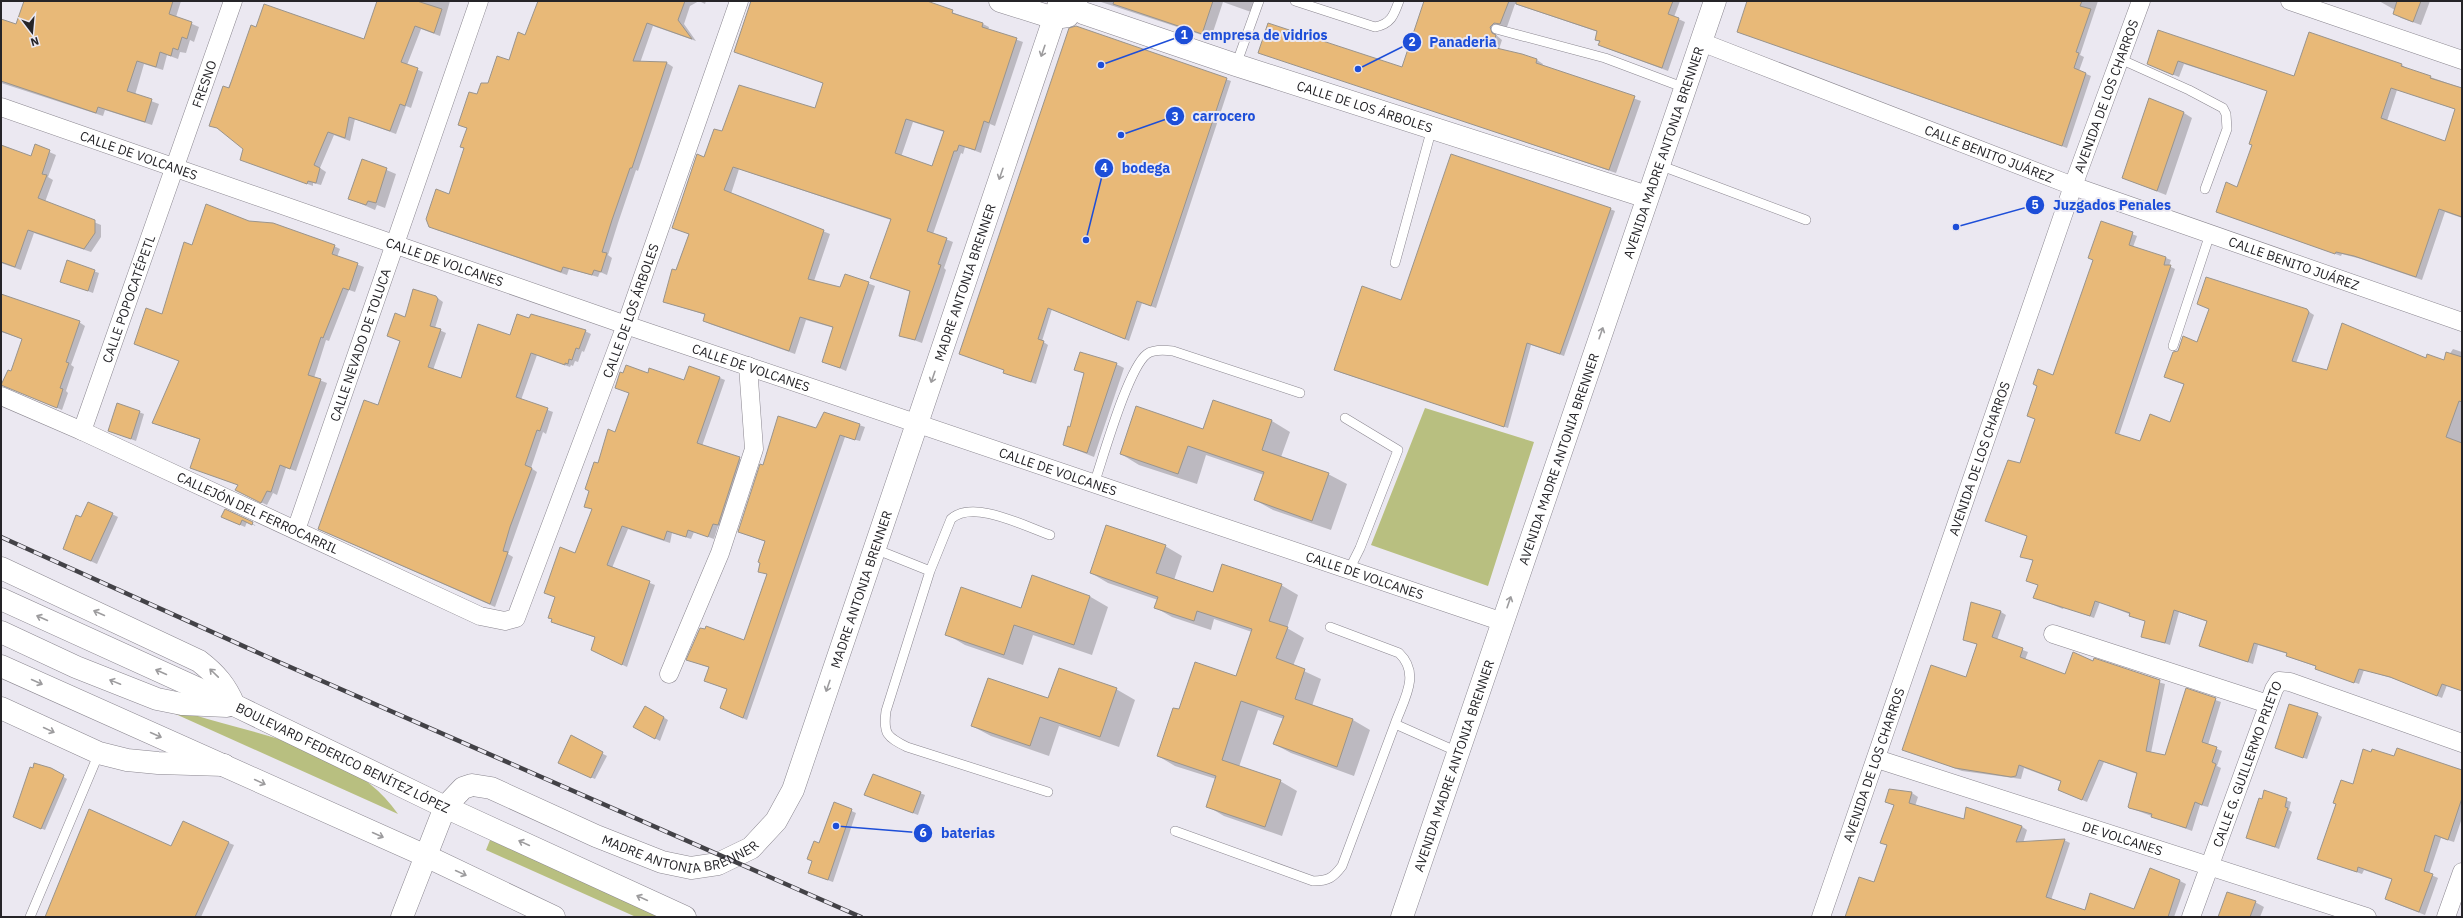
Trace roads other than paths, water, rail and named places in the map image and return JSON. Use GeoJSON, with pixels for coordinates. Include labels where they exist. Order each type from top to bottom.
{"type":"FeatureCollection","features":[{"type":"Feature","properties":{"kind":"main road","name":"CALLE DE LOS ÁRBOLES"},"geometry":{"type":"LineString","coordinates":[[1000,1],[1057,10],[1076,7],[1236,65],[1648,198]]}},
{"type":"Feature","properties":{"kind":"main road","name":"AVENIDA MADRE ANTONIA BRENNER"},"geometry":{"type":"LineString","coordinates":[[1402,917],[1715,1]]}},
{"type":"Feature","properties":{"kind":"main road","name":"MADRE ANTONIA BRENNER"},"geometry":{"type":"LineString","coordinates":[[445,808],[463,788],[472,785],[491,788],[596,836],[676,867],[691,868],[718,864],[751,848],[776,821],[793,790],[1057,10]]}},
{"type":"Feature","properties":{"kind":"main road"},"geometry":{"type":"LineString","coordinates":[[1,568],[199,661],[213,671],[226,686],[234,705],[182,704],[157,699],[76,667],[1,632]]}},
{"type":"Feature","properties":{"kind":"main road","name":"BOULEVARD FEDERICO BENÍTEZ LÓPEZ"},"geometry":{"type":"LineString","coordinates":[[1,599],[234,705],[445,808],[685,917]]}},
{"type":"Feature","properties":{"kind":"main road"},"geometry":{"type":"LineString","coordinates":[[1,666],[426,856],[554,917]]}},
{"type":"Feature","properties":{"kind":"main road"},"geometry":{"type":"LineString","coordinates":[[1,708],[99,753],[127,760],[158,763],[224,765]]}},
{"type":"Feature","properties":{"kind":"main road"},"geometry":{"type":"LineString","coordinates":[[402,917],[445,808]]}},
{"type":"Feature","properties":{"kind":"street","name":"FRESNO"},"geometry":{"type":"LineString","coordinates":[[175,167],[233,1]]}},
{"type":"Feature","properties":{"kind":"street","name":"CALLE NEVADO DE TOLUCA"},"geometry":{"type":"LineString","coordinates":[[296,530],[479,1]]}},
{"type":"Feature","properties":{"kind":"street","name":"CALLE DE LOS ÁRBOLES"},"geometry":{"type":"LineString","coordinates":[[516,618],[626,325],[739,1]]}},
{"type":"Feature","properties":{"kind":"street","name":"AVENIDA DE LOS CHARROS"},"geometry":{"type":"LineString","coordinates":[[1821,917],[1877,759],[2074,186],[2141,1]]}},
{"type":"Feature","properties":{"kind":"street"},"geometry":{"type":"LineString","coordinates":[[2290,1],[2462,60]]}},
{"type":"Feature","properties":{"kind":"street","name":"CALLE BENITO JUÁREZ"},"geometry":{"type":"LineString","coordinates":[[1701,42],[2074,186],[2462,322]]}},
{"type":"Feature","properties":{"kind":"street","name":"CALLE DE VOLCANES"},"geometry":{"type":"LineString","coordinates":[[1,107],[626,325],[1502,622]]}},
{"type":"Feature","properties":{"kind":"street","name":"CALLE POPOCATÉPETL"},"geometry":{"type":"LineString","coordinates":[[82,431],[175,167]]}},
{"type":"Feature","properties":{"kind":"street"},"geometry":{"type":"LineString","coordinates":[[669,674],[720,553],[754,449],[748,366]]}},
{"type":"Feature","properties":{"kind":"street","name":"CALLEJÓN DEL FERROCARRIL"},"geometry":{"type":"LineString","coordinates":[[1,396],[82,431],[480,616],[505,621],[516,618]]}},
{"type":"Feature","properties":{"kind":"street"},"geometry":{"type":"LineString","coordinates":[[2054,634],[2268,704]]}},
{"type":"Feature","properties":{"kind":"street","name":"CALLE G. GUILLERMO PRIETO"},"geometry":{"type":"LineString","coordinates":[[2190,917],[2268,704],[2279,681],[2290,682],[2462,743]]}},
{"type":"Feature","properties":{"kind":"street","name":"DE VOLCANES"},"geometry":{"type":"LineString","coordinates":[[1877,759],[2367,917]]}},
{"type":"Feature","properties":{"kind":"street"},"geometry":{"type":"LineString","coordinates":[[2446,917],[2462,872]]}},
{"type":"Feature","properties":{"kind":"lane"},"geometry":{"type":"LineString","coordinates":[[1236,65],[1259,1]]}},
{"type":"Feature","properties":{"kind":"lane"},"geometry":{"type":"LineString","coordinates":[[1295,1],[1375,27],[1388,22],[1393,17],[1399,1]]}},
{"type":"Feature","properties":{"kind":"lane"},"geometry":{"type":"LineString","coordinates":[[1496,30],[1606,58],[1685,88]]}},
{"type":"Feature","properties":{"kind":"lane"},"geometry":{"type":"LineString","coordinates":[[2120,59],[2189,90],[2223,108],[2226,114],[2227,129],[2205,189]]}},
{"type":"Feature","properties":{"kind":"lane"},"geometry":{"type":"LineString","coordinates":[[1395,262],[1432,128]]}},
{"type":"Feature","properties":{"kind":"lane"},"geometry":{"type":"LineString","coordinates":[[1659,165],[1806,220]]}},
{"type":"Feature","properties":{"kind":"lane"},"geometry":{"type":"LineString","coordinates":[[2173,346],[2210,234]]}},
{"type":"Feature","properties":{"kind":"lane"},"geometry":{"type":"LineString","coordinates":[[1094,484],[1134,371],[1148,354],[1159,350],[1173,351],[1300,393]]}},
{"type":"Feature","properties":{"kind":"lane"},"geometry":{"type":"LineString","coordinates":[[1345,418],[1398,450],[1360,548],[1349,570]]}},
{"type":"Feature","properties":{"kind":"lane"},"geometry":{"type":"LineString","coordinates":[[1048,792],[907,747],[891,739],[884,728],[886,711],[930,571],[951,519],[957,513],[982,512],[1050,535]]}},
{"type":"Feature","properties":{"kind":"lane"},"geometry":{"type":"LineString","coordinates":[[875,549],[930,571]]}},
{"type":"Feature","properties":{"kind":"lane"},"geometry":{"type":"LineString","coordinates":[[1175,831],[1313,881],[1326,881],[1335,876],[1342,866],[1395,724],[1410,682],[1411,670],[1407,661],[1399,653],[1330,627]]}},
{"type":"Feature","properties":{"kind":"lane"},"geometry":{"type":"LineString","coordinates":[[1395,724],[1458,752]]}},
{"type":"Feature","properties":{"kind":"lane"},"geometry":{"type":"LineString","coordinates":[[30,917],[99,753]]}},
{"type":"Feature","properties":{"kind":"railway"},"geometry":{"type":"LineString","coordinates":[[1,537],[281,663],[861,917]]}},
{"type":"Feature","properties":{"kind":"place","name":"empresa de vidrios"},"geometry":{"type":"Point","coordinates":[1101,65]}},
{"type":"Feature","properties":{"kind":"place","name":"Panaderia"},"geometry":{"type":"Point","coordinates":[1358,69]}},
{"type":"Feature","properties":{"kind":"place","name":"carrocero"},"geometry":{"type":"Point","coordinates":[1121,135]}},
{"type":"Feature","properties":{"kind":"place","name":"Juzgados Penales"},"geometry":{"type":"Point","coordinates":[1956,227]}},
{"type":"Feature","properties":{"kind":"place","name":"bodega"},"geometry":{"type":"Point","coordinates":[1086,240]}},
{"type":"Feature","properties":{"kind":"place","name":"baterias"},"geometry":{"type":"Point","coordinates":[836,826]}}]}
